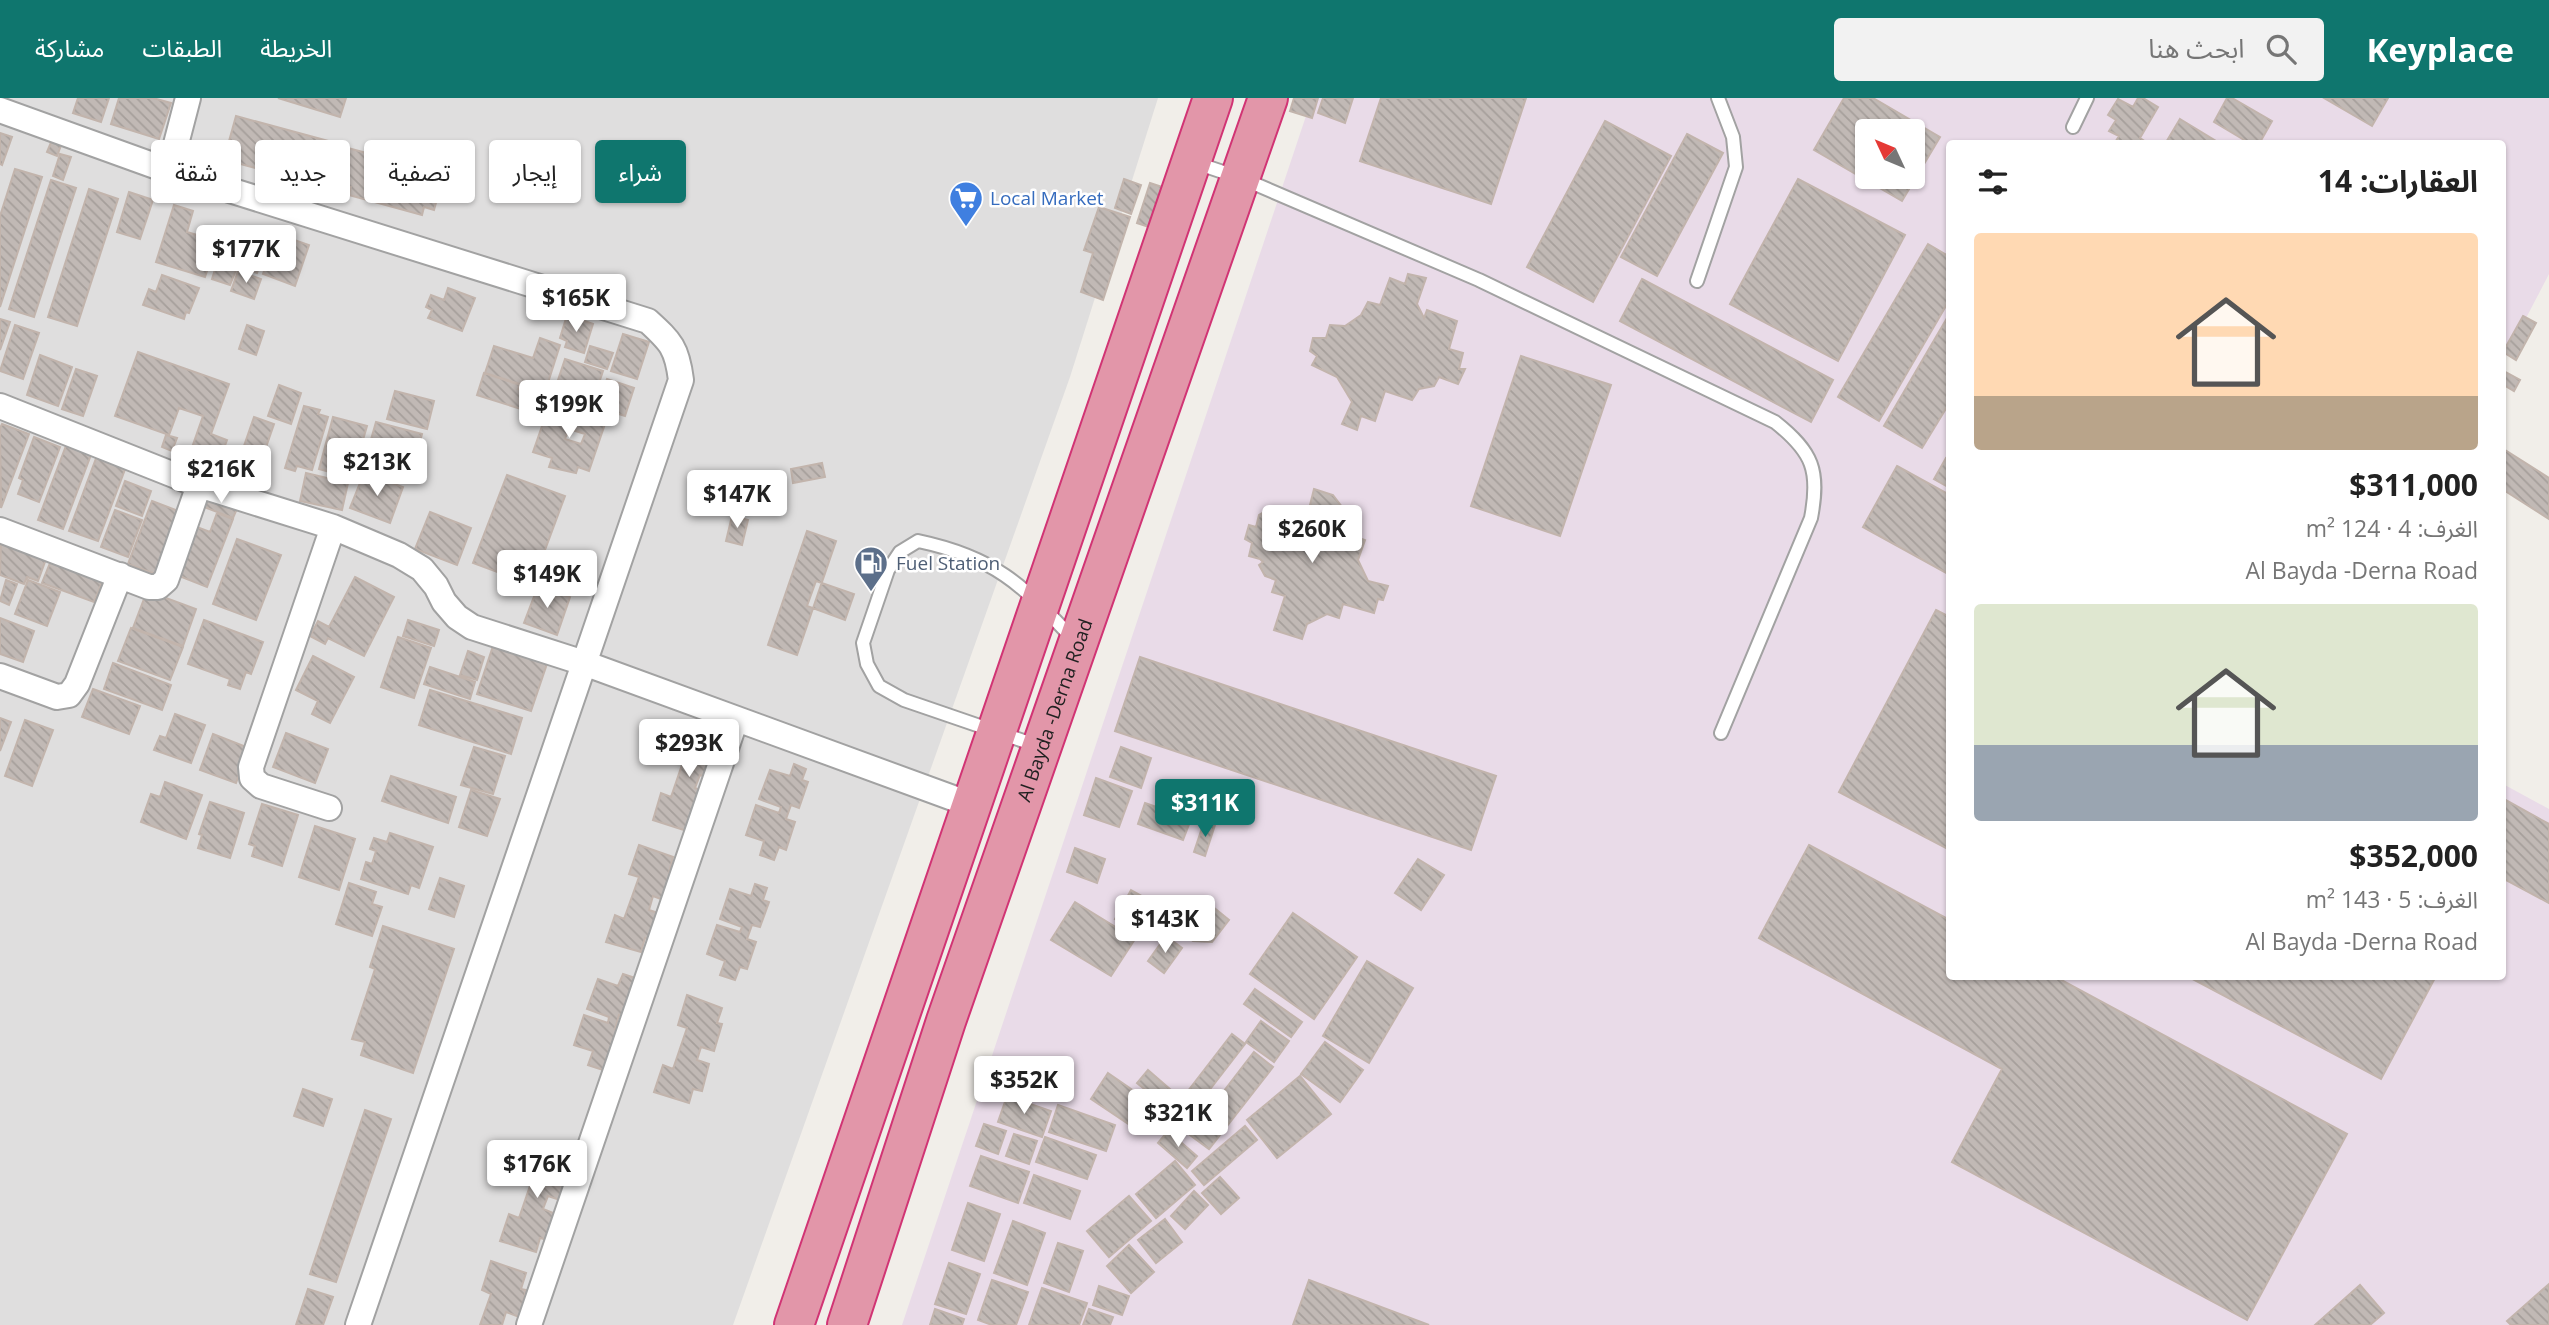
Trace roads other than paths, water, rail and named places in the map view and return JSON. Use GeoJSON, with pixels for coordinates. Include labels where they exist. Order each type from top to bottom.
{"type":"FeatureCollection","features":[{"type":"Feature","properties":{"kind":"highway"},"geometry":{"type":"LineString","coordinates":[[794,1325],[1213,98]]}},
{"type":"Feature","properties":{"kind":"highway","name":"Al Bayda -Derna Road"},"geometry":{"type":"LineString","coordinates":[[847,1325],[946,1021],[1268,98]]}},
{"type":"Feature","properties":{"kind":"street"},"geometry":{"type":"LineString","coordinates":[[177,140],[188,98]]}},
{"type":"Feature","properties":{"kind":"street"},"geometry":{"type":"LineString","coordinates":[[0,110],[151,165]]}},
{"type":"Feature","properties":{"kind":"street"},"geometry":{"type":"LineString","coordinates":[[241,194],[648,321],[665,336],[678,355],[681,380],[358,1325]]}},
{"type":"Feature","properties":{"kind":"street"},"geometry":{"type":"LineString","coordinates":[[0,406],[200,485],[333,527],[399,555],[422,569],[436,586],[444,602],[457,617],[472,628],[584,663],[972,805]]}},
{"type":"Feature","properties":{"kind":"street"},"geometry":{"type":"LineString","coordinates":[[0,530],[149,587],[158,587],[166,580],[200,485]]}},
{"type":"Feature","properties":{"kind":"street"},"geometry":{"type":"LineString","coordinates":[[329,808],[261,786],[252,778],[251,767],[333,527]]}},
{"type":"Feature","properties":{"kind":"street"},"geometry":{"type":"LineString","coordinates":[[0,676],[57,697],[69,695],[77,684],[120,575]]}},
{"type":"Feature","properties":{"kind":"street"},"geometry":{"type":"LineString","coordinates":[[529,1325],[736,719]]}},
{"type":"Feature","properties":{"kind":"lane"},"geometry":{"type":"LineString","coordinates":[[1696,281],[1736,167],[1733,137],[1718,98]]}},
{"type":"Feature","properties":{"kind":"lane"},"geometry":{"type":"LineString","coordinates":[[2073,127],[2087,98]]}},
{"type":"Feature","properties":{"kind":"lane"},"geometry":{"type":"LineString","coordinates":[[1192,162],[1241,178],[1536,307],[1775,422],[1792,435],[1815,472],[1816,495],[1811,518],[1721,733]]}},
{"type":"Feature","properties":{"kind":"lane"},"geometry":{"type":"LineString","coordinates":[[1042,747],[904,700],[879,686],[867,664],[863,643],[888,570],[900,552],[918,541],[945,547],[998,568],[1021,586],[1077,642]]}},
{"type":"Feature","properties":{"kind":"place","name":"Local Market"},"geometry":{"type":"Point","coordinates":[966,228]}},
{"type":"Feature","properties":{"kind":"place","name":"Fuel Station"},"geometry":{"type":"Point","coordinates":[871,593]}}]}
